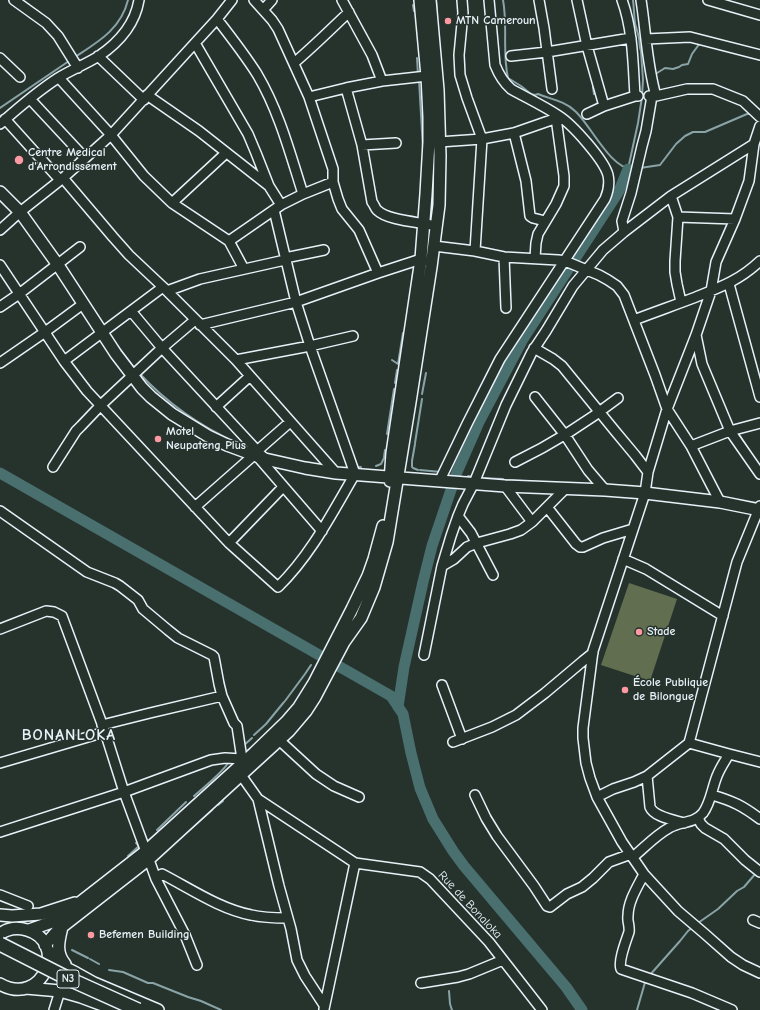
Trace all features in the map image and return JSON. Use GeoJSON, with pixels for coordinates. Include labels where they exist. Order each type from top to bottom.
{"type":"FeatureCollection","features":[{"type":"Feature","properties":{"kind":"highway","name":"N3"},"geometry":{"type":"LineString","coordinates":[[1,935],[66,978],[138,1010]]}},
{"type":"Feature","properties":{"kind":"main road"},"geometry":{"type":"LineString","coordinates":[[395,477],[392,453],[421,259],[429,142],[427,76],[420,0]]}},
{"type":"Feature","properties":{"kind":"main road"},"geometry":{"type":"LineString","coordinates":[[244,766],[279,740],[306,711],[341,640],[352,609],[368,576],[381,536],[412,394],[439,205],[438,90],[430,0]]}},
{"type":"Feature","properties":{"kind":"main road"},"geometry":{"type":"LineString","coordinates":[[0,192],[20,212],[58,265],[116,354],[142,388],[172,414],[208,436],[258,456],[306,468],[336,473],[505,486],[645,493],[760,508]]}},
{"type":"Feature","properties":{"kind":"main road"},"geometry":{"type":"LineString","coordinates":[[25,988],[37,983],[45,973],[48,960],[46,946],[58,930],[147,855],[244,766],[299,707],[321,678]]}},
{"type":"Feature","properties":{"kind":"main road"},"geometry":{"type":"LineString","coordinates":[[29,930],[60,918],[147,855]]}},
{"type":"Feature","properties":{"kind":"main road"},"geometry":{"type":"LineString","coordinates":[[0,915],[12,916],[41,914],[83,900]]}},
{"type":"Feature","properties":{"kind":"main road"},"geometry":{"type":"LineString","coordinates":[[62,927],[58,951],[63,962],[71,970]]}},
{"type":"Feature","properties":{"kind":"main road"},"geometry":{"type":"LineString","coordinates":[[1,935],[10,929],[16,928],[29,930],[38,936],[56,961],[94,983],[158,1010]]}},
{"type":"Feature","properties":{"kind":"main road"},"geometry":{"type":"LineString","coordinates":[[0,984],[12,989],[25,988],[60,991],[116,1010]]}},
{"type":"Feature","properties":{"kind":"main road"},"geometry":{"type":"LineString","coordinates":[[81,997],[96,1010]]}},
{"type":"Feature","properties":{"kind":"street"},"geometry":{"type":"LineString","coordinates":[[14,0],[46,24],[58,36],[78,68]]}},
{"type":"Feature","properties":{"kind":"street"},"geometry":{"type":"LineString","coordinates":[[139,0],[138,9],[124,33],[113,45],[98,56],[58,78],[3,122],[61,179],[129,255],[236,360],[336,473]]}},
{"type":"Feature","properties":{"kind":"street"},"geometry":{"type":"LineString","coordinates":[[0,230],[111,135],[217,19],[232,0]]}},
{"type":"Feature","properties":{"kind":"street"},"geometry":{"type":"LineString","coordinates":[[254,0],[278,29],[294,63],[309,97],[333,168],[338,200],[342,208],[359,230],[378,273]]}},
{"type":"Feature","properties":{"kind":"street"},"geometry":{"type":"LineString","coordinates":[[263,10],[272,0]]}},
{"type":"Feature","properties":{"kind":"street"},"geometry":{"type":"LineString","coordinates":[[342,0],[350,12],[372,56],[382,81]]}},
{"type":"Feature","properties":{"kind":"street"},"geometry":{"type":"LineString","coordinates":[[462,0],[463,13],[458,54],[460,75],[466,98],[482,139],[475,252]]}},
{"type":"Feature","properties":{"kind":"street"},"geometry":{"type":"LineString","coordinates":[[443,481],[467,424],[500,359],[567,262],[605,199],[609,189],[609,177],[606,168],[572,127],[511,89],[504,83],[498,74],[489,0]]}},
{"type":"Feature","properties":{"kind":"street"},"geometry":{"type":"LineString","coordinates":[[539,0],[552,89]]}},
{"type":"Feature","properties":{"kind":"street"},"geometry":{"type":"LineString","coordinates":[[577,0],[587,46],[604,106]]}},
{"type":"Feature","properties":{"kind":"street"},"geometry":{"type":"LineString","coordinates":[[587,114],[604,106],[636,96],[631,38],[625,7],[622,0]]}},
{"type":"Feature","properties":{"kind":"street"},"geometry":{"type":"LineString","coordinates":[[624,232],[622,221],[631,194],[653,96],[641,0]]}},
{"type":"Feature","properties":{"kind":"street"},"geometry":{"type":"LineString","coordinates":[[708,0],[760,15]]}},
{"type":"Feature","properties":{"kind":"street"},"geometry":{"type":"LineString","coordinates":[[294,63],[350,12]]}},
{"type":"Feature","properties":{"kind":"street"},"geometry":{"type":"LineString","coordinates":[[217,19],[242,51],[257,74],[273,105],[285,135],[303,194]]}},
{"type":"Feature","properties":{"kind":"street"},"geometry":{"type":"LineString","coordinates":[[646,39],[690,36],[760,55]]}},
{"type":"Feature","properties":{"kind":"street"},"geometry":{"type":"LineString","coordinates":[[511,56],[547,52],[631,38]]}},
{"type":"Feature","properties":{"kind":"street"},"geometry":{"type":"LineString","coordinates":[[0,265],[64,361],[87,391],[229,544],[278,587],[302,560],[322,531],[355,474],[296,302],[285,259],[277,208],[269,186],[248,134],[195,42]]}},
{"type":"Feature","properties":{"kind":"street"},"geometry":{"type":"LineString","coordinates":[[98,56],[145,98],[199,132],[269,186]]}},
{"type":"Feature","properties":{"kind":"street"},"geometry":{"type":"LineString","coordinates":[[0,58],[20,77]]}},
{"type":"Feature","properties":{"kind":"street"},"geometry":{"type":"LineString","coordinates":[[309,97],[382,81],[427,76]]}},
{"type":"Feature","properties":{"kind":"street"},"geometry":{"type":"LineString","coordinates":[[58,78],[111,135],[144,176],[172,203],[229,241],[244,270]]}},
{"type":"Feature","properties":{"kind":"street"},"geometry":{"type":"LineString","coordinates":[[346,88],[362,145],[372,202],[384,215],[436,226]]}},
{"type":"Feature","properties":{"kind":"street"},"geometry":{"type":"LineString","coordinates":[[653,96],[687,89],[713,89],[743,101],[760,117]]}},
{"type":"Feature","properties":{"kind":"street"},"geometry":{"type":"LineString","coordinates":[[30,99],[85,158]]}},
{"type":"Feature","properties":{"kind":"street"},"geometry":{"type":"LineString","coordinates":[[439,142],[482,139],[514,133],[558,118]]}},
{"type":"Feature","properties":{"kind":"street"},"geometry":{"type":"LineString","coordinates":[[534,258],[538,234],[556,204],[564,186],[558,118]]}},
{"type":"Feature","properties":{"kind":"street"},"geometry":{"type":"LineString","coordinates":[[760,126],[754,144],[749,181],[735,219],[716,262],[711,291],[696,335],[667,409],[648,472],[645,493],[593,653],[583,728],[586,763],[597,797],[622,842],[644,874],[678,911],[710,939],[743,965],[760,973]]}},
{"type":"Feature","properties":{"kind":"street"},"geometry":{"type":"LineString","coordinates":[[514,133],[526,181],[530,216],[545,221]]}},
{"type":"Feature","properties":{"kind":"street"},"geometry":{"type":"LineString","coordinates":[[362,145],[396,143]]}},
{"type":"Feature","properties":{"kind":"street"},"geometry":{"type":"LineString","coordinates":[[424,656],[442,566],[470,483],[534,348],[573,286],[584,269],[624,232],[671,196],[754,144]]}},
{"type":"Feature","properties":{"kind":"street"},"geometry":{"type":"LineString","coordinates":[[172,203],[226,153]]}},
{"type":"Feature","properties":{"kind":"street"},"geometry":{"type":"LineString","coordinates":[[229,241],[277,208],[303,194],[334,182]]}},
{"type":"Feature","properties":{"kind":"street"},"geometry":{"type":"LineString","coordinates":[[671,196],[678,217],[675,272],[681,302]]}},
{"type":"Feature","properties":{"kind":"street"},"geometry":{"type":"LineString","coordinates":[[678,217],[735,219]]}},
{"type":"Feature","properties":{"kind":"street"},"geometry":{"type":"LineString","coordinates":[[434,246],[504,257],[558,260],[584,269],[608,280],[617,286],[624,295],[667,409],[691,446],[720,502]]}},
{"type":"Feature","properties":{"kind":"street"},"geometry":{"type":"LineString","coordinates":[[0,307],[80,247]]}},
{"type":"Feature","properties":{"kind":"street"},"geometry":{"type":"LineString","coordinates":[[64,361],[131,311],[165,289],[200,279],[244,270],[324,250]]}},
{"type":"Feature","properties":{"kind":"street"},"geometry":{"type":"LineString","coordinates":[[504,257],[506,308]]}},
{"type":"Feature","properties":{"kind":"street"},"geometry":{"type":"LineString","coordinates":[[53,467],[76,431],[101,405],[162,348],[198,323],[296,302],[421,259]]}},
{"type":"Feature","properties":{"kind":"street"},"geometry":{"type":"LineString","coordinates":[[634,320],[729,284],[748,272],[760,261]]}},
{"type":"Feature","properties":{"kind":"street"},"geometry":{"type":"LineString","coordinates":[[729,284],[760,397]]}},
{"type":"Feature","properties":{"kind":"street"},"geometry":{"type":"LineString","coordinates":[[0,363],[83,304]]}},
{"type":"Feature","properties":{"kind":"street"},"geometry":{"type":"LineString","coordinates":[[131,311],[162,348],[216,407],[322,531]]}},
{"type":"Feature","properties":{"kind":"street"},"geometry":{"type":"LineString","coordinates":[[696,335],[702,364],[730,431],[760,474]]}},
{"type":"Feature","properties":{"kind":"street"},"geometry":{"type":"LineString","coordinates":[[236,360],[353,336]]}},
{"type":"Feature","properties":{"kind":"street"},"geometry":{"type":"LineString","coordinates":[[534,348],[558,362],[648,472]]}},
{"type":"Feature","properties":{"kind":"street"},"geometry":{"type":"LineString","coordinates":[[216,407],[250,376]]}},
{"type":"Feature","properties":{"kind":"street"},"geometry":{"type":"LineString","coordinates":[[535,397],[565,435],[588,470],[605,490]]}},
{"type":"Feature","properties":{"kind":"street"},"geometry":{"type":"LineString","coordinates":[[515,462],[556,441],[618,398]]}},
{"type":"Feature","properties":{"kind":"street"},"geometry":{"type":"LineString","coordinates":[[195,507],[258,456],[290,422]]}},
{"type":"Feature","properties":{"kind":"street"},"geometry":{"type":"LineString","coordinates":[[691,446],[730,431],[760,423]]}},
{"type":"Feature","properties":{"kind":"street"},"geometry":{"type":"LineString","coordinates":[[505,486],[532,522]]}},
{"type":"Feature","properties":{"kind":"street"},"geometry":{"type":"LineString","coordinates":[[229,544],[283,487]]}},
{"type":"Feature","properties":{"kind":"street"},"geometry":{"type":"LineString","coordinates":[[442,566],[454,559],[467,547],[520,530],[532,522],[566,488]]}},
{"type":"Feature","properties":{"kind":"street"},"geometry":{"type":"LineString","coordinates":[[547,507],[580,547],[633,528]]}},
{"type":"Feature","properties":{"kind":"street"},"geometry":{"type":"LineString","coordinates":[[597,797],[647,776],[689,743],[737,562],[760,508]]}},
{"type":"Feature","properties":{"kind":"street"},"geometry":{"type":"LineString","coordinates":[[0,511],[87,572],[120,586],[138,600],[143,609],[178,638],[214,657],[222,696],[234,723],[237,726],[244,766]]}},
{"type":"Feature","properties":{"kind":"street"},"geometry":{"type":"LineString","coordinates":[[458,516],[471,533],[493,575]]}},
{"type":"Feature","properties":{"kind":"street"},"geometry":{"type":"LineString","coordinates":[[623,559],[646,569],[723,616]]}},
{"type":"Feature","properties":{"kind":"street"},"geometry":{"type":"LineString","coordinates":[[0,628],[46,611],[54,612],[62,616],[104,729],[124,792],[156,879],[185,935],[197,966]]}},
{"type":"Feature","properties":{"kind":"street"},"geometry":{"type":"LineString","coordinates":[[453,742],[508,719],[522,711],[593,653]]}},
{"type":"Feature","properties":{"kind":"street"},"geometry":{"type":"LineString","coordinates":[[442,685],[462,739]]}},
{"type":"Feature","properties":{"kind":"street"},"geometry":{"type":"LineString","coordinates":[[0,763],[150,713],[222,696]]}},
{"type":"Feature","properties":{"kind":"street"},"geometry":{"type":"LineString","coordinates":[[279,740],[316,774],[334,786],[359,797]]}},
{"type":"Feature","properties":{"kind":"street"},"geometry":{"type":"LineString","coordinates":[[689,743],[760,762]]}},
{"type":"Feature","properties":{"kind":"street"},"geometry":{"type":"LineString","coordinates":[[475,795],[497,836],[547,906],[550,907],[567,894],[582,887],[609,862],[632,856],[659,834],[671,827],[698,818],[703,813],[712,795],[718,774],[729,754]]}},
{"type":"Feature","properties":{"kind":"street"},"geometry":{"type":"LineString","coordinates":[[0,832],[124,792],[211,760],[225,758],[244,766]]}},
{"type":"Feature","properties":{"kind":"street","name":"Rue de Bonaloka"},"geometry":{"type":"LineString","coordinates":[[244,766],[258,799],[355,863],[420,872],[430,879],[489,942],[537,1008]]}},
{"type":"Feature","properties":{"kind":"street"},"geometry":{"type":"LineString","coordinates":[[647,776],[650,807],[652,811],[656,814],[684,823]]}},
{"type":"Feature","properties":{"kind":"street"},"geometry":{"type":"LineString","coordinates":[[712,795],[727,799],[740,805],[760,819]]}},
{"type":"Feature","properties":{"kind":"street"},"geometry":{"type":"LineString","coordinates":[[258,799],[294,940],[297,960],[304,976],[324,1008]]}},
{"type":"Feature","properties":{"kind":"street"},"geometry":{"type":"LineString","coordinates":[[698,818],[705,828],[724,839],[745,860],[760,872]]}},
{"type":"Feature","properties":{"kind":"street"},"geometry":{"type":"LineString","coordinates":[[324,1008],[355,863]]}},
{"type":"Feature","properties":{"kind":"street"},"geometry":{"type":"LineString","coordinates":[[156,879],[162,874],[218,904],[235,911],[252,916],[288,918]]}},
{"type":"Feature","properties":{"kind":"street"},"geometry":{"type":"LineString","coordinates":[[644,874],[636,889],[629,909],[627,918],[629,932],[619,967],[620,969],[648,977],[692,993],[732,1010]]}},
{"type":"Feature","properties":{"kind":"street"},"geometry":{"type":"LineString","coordinates":[[0,895],[28,906]]}},
{"type":"Feature","properties":{"kind":"street"},"geometry":{"type":"LineString","coordinates":[[421,983],[469,974],[503,960]]}},
{"type":"Feature","properties":{"kind":"street"},"geometry":{"type":"LineString","coordinates":[[54,1010],[60,991]]}},
{"type":"Feature","properties":{"kind":"green space","name":"Stade"},"geometry":{"type":"Polygon","coordinates":[[[629,583],[677,599],[650,681],[601,665],[629,583]]]}},
{"type":"Feature","properties":{"kind":"waterway"},"geometry":{"type":"LineString","coordinates":[[75,57],[108,34],[120,19],[128,0]]}},
{"type":"Feature","properties":{"kind":"waterway"},"geometry":{"type":"LineString","coordinates":[[436,0],[437,11]]}},
{"type":"Feature","properties":{"kind":"waterway"},"geometry":{"type":"LineString","coordinates":[[503,0],[505,20],[505,58],[508,78],[531,94],[538,94],[571,108],[581,117],[609,155],[625,167],[633,169]]}},
{"type":"Feature","properties":{"kind":"waterway"},"geometry":{"type":"LineString","coordinates":[[628,169],[638,123],[643,80],[641,51],[635,23],[633,0]]}},
{"type":"Feature","properties":{"kind":"waterway"},"geometry":{"type":"LineString","coordinates":[[413,5],[414,11]]}},
{"type":"Feature","properties":{"kind":"waterway"},"geometry":{"type":"LineString","coordinates":[[654,76],[665,68],[673,69],[688,64],[692,54],[700,43]]}},
{"type":"Feature","properties":{"kind":"waterway"},"geometry":{"type":"LineString","coordinates":[[417,58],[418,75]]}},
{"type":"Feature","properties":{"kind":"waterway"},"geometry":{"type":"LineString","coordinates":[[0,108],[69,61]]}},
{"type":"Feature","properties":{"kind":"waterway"},"geometry":{"type":"LineString","coordinates":[[419,80],[423,149]]}},
{"type":"Feature","properties":{"kind":"waterway"},"geometry":{"type":"LineString","coordinates":[[593,87],[594,94]]}},
{"type":"Feature","properties":{"kind":"waterway"},"geometry":{"type":"LineString","coordinates":[[640,168],[660,165],[676,144],[685,136],[693,132],[705,132],[747,114],[751,114]]}},
{"type":"Feature","properties":{"kind":"waterway"},"geometry":{"type":"LineString","coordinates":[[398,707],[404,667],[432,546],[457,472],[479,422],[523,339],[619,191],[628,169]]}},
{"type":"Feature","properties":{"kind":"waterway"},"geometry":{"type":"LineString","coordinates":[[411,292],[413,273]]}},
{"type":"Feature","properties":{"kind":"waterway"},"geometry":{"type":"LineString","coordinates":[[392,360],[398,364],[403,333]]}},
{"type":"Feature","properties":{"kind":"waterway"},"geometry":{"type":"LineString","coordinates":[[113,340],[136,370]]}},
{"type":"Feature","properties":{"kind":"waterway"},"geometry":{"type":"LineString","coordinates":[[395,383],[397,370]]}},
{"type":"Feature","properties":{"kind":"waterway"},"geometry":{"type":"LineString","coordinates":[[139,373],[172,404],[184,413],[237,443]]}},
{"type":"Feature","properties":{"kind":"waterway"},"geometry":{"type":"LineString","coordinates":[[422,394],[426,373]]}},
{"type":"Feature","properties":{"kind":"waterway"},"geometry":{"type":"LineString","coordinates":[[387,434],[394,389]]}},
{"type":"Feature","properties":{"kind":"waterway"},"geometry":{"type":"LineString","coordinates":[[415,443],[422,399]]}},
{"type":"Feature","properties":{"kind":"waterway"},"geometry":{"type":"LineString","coordinates":[[738,433],[753,456]]}},
{"type":"Feature","properties":{"kind":"waterway"},"geometry":{"type":"LineString","coordinates":[[412,467],[415,444]]}},
{"type":"Feature","properties":{"kind":"waterway"},"geometry":{"type":"LineString","coordinates":[[384,457],[385,450]]}},
{"type":"Feature","properties":{"kind":"waterway"},"geometry":{"type":"LineString","coordinates":[[376,466],[381,464],[384,458]]}},
{"type":"Feature","properties":{"kind":"waterway"},"geometry":{"type":"LineString","coordinates":[[314,464],[324,465]]}},
{"type":"Feature","properties":{"kind":"waterway"},"geometry":{"type":"LineString","coordinates":[[355,467],[361,467]]}},
{"type":"Feature","properties":{"kind":"waterway"},"geometry":{"type":"LineString","coordinates":[[413,468],[418,470]]}},
{"type":"Feature","properties":{"kind":"waterway"},"geometry":{"type":"LineString","coordinates":[[420,470],[441,472]]}},
{"type":"Feature","properties":{"kind":"waterway"},"geometry":{"type":"LineString","coordinates":[[0,473],[391,696],[403,714],[420,788],[433,819],[464,866],[566,987],[582,1010]]}},
{"type":"Feature","properties":{"kind":"waterway"},"geometry":{"type":"LineString","coordinates":[[452,475],[459,476]]}},
{"type":"Feature","properties":{"kind":"waterway"},"geometry":{"type":"LineString","coordinates":[[468,476],[474,477]]}},
{"type":"Feature","properties":{"kind":"waterway"},"geometry":{"type":"LineString","coordinates":[[480,478],[503,479]]}},
{"type":"Feature","properties":{"kind":"waterway"},"geometry":{"type":"LineString","coordinates":[[505,480],[541,482]]}},
{"type":"Feature","properties":{"kind":"waterway"},"geometry":{"type":"LineString","coordinates":[[285,701],[311,665]]}},
{"type":"Feature","properties":{"kind":"waterway"},"geometry":{"type":"LineString","coordinates":[[254,735],[266,724],[284,702]]}},
{"type":"Feature","properties":{"kind":"waterway"},"geometry":{"type":"LineString","coordinates":[[502,717],[509,713]]}},
{"type":"Feature","properties":{"kind":"waterway"},"geometry":{"type":"LineString","coordinates":[[242,747],[252,738]]}},
{"type":"Feature","properties":{"kind":"waterway"},"geometry":{"type":"LineString","coordinates":[[194,796],[217,776],[229,762]]}},
{"type":"Feature","properties":{"kind":"waterway"},"geometry":{"type":"LineString","coordinates":[[218,805],[223,801]]}},
{"type":"Feature","properties":{"kind":"waterway"},"geometry":{"type":"LineString","coordinates":[[157,830],[186,802]]}},
{"type":"Feature","properties":{"kind":"waterway"},"geometry":{"type":"LineString","coordinates":[[187,832],[212,810]]}},
{"type":"Feature","properties":{"kind":"waterway"},"geometry":{"type":"LineString","coordinates":[[128,856],[139,846],[136,843]]}},
{"type":"Feature","properties":{"kind":"waterway"},"geometry":{"type":"LineString","coordinates":[[698,923],[718,909],[737,891],[744,887],[756,873]]}},
{"type":"Feature","properties":{"kind":"waterway"},"geometry":{"type":"LineString","coordinates":[[649,976],[693,927]]}},
{"type":"Feature","properties":{"kind":"waterway"},"geometry":{"type":"LineString","coordinates":[[72,950],[88,958]]}},
{"type":"Feature","properties":{"kind":"waterway"},"geometry":{"type":"LineString","coordinates":[[90,959],[99,964]]}},
{"type":"Feature","properties":{"kind":"waterway"},"geometry":{"type":"LineString","coordinates":[[109,970],[123,972],[148,983],[153,983],[221,1010]]}},
{"type":"Feature","properties":{"kind":"waterway"},"geometry":{"type":"LineString","coordinates":[[637,1010],[646,979]]}},
{"type":"Feature","properties":{"kind":"waterway"},"geometry":{"type":"LineString","coordinates":[[449,991],[452,1010]]}},
{"type":"Feature","properties":{"kind":"place","name":"MTN Cameroun"},"geometry":{"type":"Point","coordinates":[448,21]}},
{"type":"Feature","properties":{"kind":"place","name":"Centre Medical d'Arrondissement"},"geometry":{"type":"Point","coordinates":[19,160]}},
{"type":"Feature","properties":{"kind":"place","name":"Motel Neupateng Plus"},"geometry":{"type":"Point","coordinates":[158,439]}},
{"type":"Feature","properties":{"kind":"place","name":"Stade"},"geometry":{"type":"Point","coordinates":[639,632]}},
{"type":"Feature","properties":{"kind":"place","name":"École Publique de Bilongue"},"geometry":{"type":"Point","coordinates":[625,690]}},
{"type":"Feature","properties":{"kind":"place","name":"Befemen Building"},"geometry":{"type":"Point","coordinates":[91,935]}},
{"type":"Feature","properties":{"kind":"district","name":"BONANLOKA"},"geometry":{"type":"Point","coordinates":[69,735]}}]}
